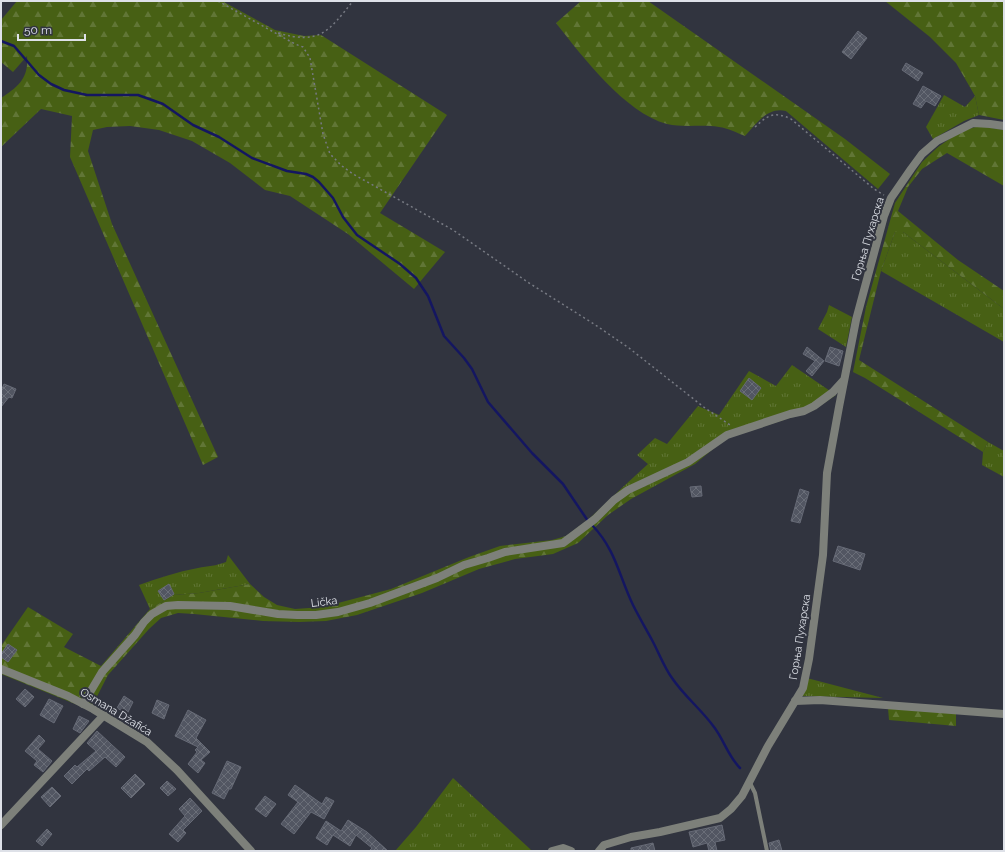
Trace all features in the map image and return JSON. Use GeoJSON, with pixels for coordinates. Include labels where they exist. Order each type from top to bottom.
{"type":"FeatureCollection","features":[{"type":"Feature","properties":{"kind":"street","name":"Горња Пухарска"},"geometry":{"type":"LineString","coordinates":[[599,851],[604,845],[631,837],[720,818],[731,809],[742,796],[749,781],[803,688],[809,660],[823,554],[827,473],[856,320],[884,216],[891,198],[922,154],[937,141],[973,123],[1004,126]]}},
{"type":"Feature","properties":{"kind":"street"},"geometry":{"type":"LineString","coordinates":[[738,431],[804,411],[833,392],[844,381]]}},
{"type":"Feature","properties":{"kind":"street","name":"Lička"},"geometry":{"type":"LineString","coordinates":[[83,704],[102,672],[135,635],[144,622],[152,614],[166,606],[230,606],[278,614],[316,615],[338,612],[370,603],[438,578],[464,565],[506,552],[547,547],[563,543],[580,531],[614,500],[628,490],[688,462],[727,435],[738,431]]}},
{"type":"Feature","properties":{"kind":"street","name":"Osmana Džafića"},"geometry":{"type":"LineString","coordinates":[[1,669],[83,704],[104,715],[147,742],[164,757],[251,851]]}},
{"type":"Feature","properties":{"kind":"street"},"geometry":{"type":"LineString","coordinates":[[795,701],[820,700],[1004,714]]}},
{"type":"Feature","properties":{"kind":"street"},"geometry":{"type":"LineString","coordinates":[[1,825],[104,715]]}},
{"type":"Feature","properties":{"kind":"street"},"geometry":{"type":"LineString","coordinates":[[552,851],[563,848],[571,851]]}},
{"type":"Feature","properties":{"kind":"lane"},"geometry":{"type":"LineString","coordinates":[[749,781],[755,793],[767,851]]}},
{"type":"Feature","properties":{"kind":"path"},"geometry":{"type":"LineString","coordinates":[[218,1],[303,47],[310,58],[323,134],[330,154],[342,166],[353,174],[452,230],[523,279],[594,324],[629,348],[705,408],[738,431]]}},
{"type":"Feature","properties":{"kind":"path"},"geometry":{"type":"LineString","coordinates":[[274,32],[292,37],[305,38],[325,32],[332,27],[353,1]]}},
{"type":"Feature","properties":{"kind":"path"},"geometry":{"type":"LineString","coordinates":[[755,127],[766,116],[777,114],[791,119],[874,189],[891,198]]}},
{"type":"Feature","properties":{"kind":"green space"},"geometry":{"type":"Polygon","coordinates":[[[17,1],[222,1],[275,30],[304,36],[321,35],[447,115],[380,213],[445,252],[414,289],[348,234],[290,196],[265,190],[230,163],[192,141],[159,130],[130,126],[107,127],[93,130],[88,151],[112,224],[218,457],[203,465],[70,157],[72,116],[41,109],[1,147],[1,98],[13,90],[21,81],[27,64],[27,56],[13,72],[1,62],[1,20],[17,1]]]}},
{"type":"Feature","properties":{"kind":"green space"},"geometry":{"type":"Polygon","coordinates":[[[581,1],[648,1],[845,139],[890,174],[878,189],[786,111],[774,111],[763,117],[745,136],[729,129],[713,126],[673,125],[651,118],[620,96],[591,67],[556,23],[581,1]]]}},
{"type":"Feature","properties":{"kind":"green space"},"geometry":{"type":"Polygon","coordinates":[[[885,1],[1004,1],[1004,120],[979,115],[975,96],[956,63],[930,37],[885,1]]]}},
{"type":"Feature","properties":{"kind":"green space"},"geometry":{"type":"Polygon","coordinates":[[[944,95],[965,107],[975,96],[979,115],[964,121],[933,139],[926,127],[944,95]]]}},
{"type":"Feature","properties":{"kind":"green space"},"geometry":{"type":"Polygon","coordinates":[[[980,126],[1004,130],[1004,186],[947,153],[922,169],[908,187],[898,211],[958,260],[1004,291],[1004,309],[903,232],[895,232],[881,271],[859,360],[988,442],[983,452],[853,372],[866,307],[895,203],[922,162],[938,147],[955,135],[968,129],[980,126]]]}},
{"type":"Feature","properties":{"kind":"green space"},"geometry":{"type":"Polygon","coordinates":[[[895,232],[903,232],[1004,309],[1004,342],[881,271],[895,232]]]}},
{"type":"Feature","properties":{"kind":"green space"},"geometry":{"type":"Polygon","coordinates":[[[829,305],[852,317],[846,347],[818,329],[829,305]]]}},
{"type":"Feature","properties":{"kind":"green space"},"geometry":{"type":"Polygon","coordinates":[[[792,365],[836,395],[814,410],[725,439],[695,464],[653,487],[624,486],[648,464],[637,455],[655,438],[667,444],[698,406],[719,415],[749,371],[776,386],[792,365]]]}},
{"type":"Feature","properties":{"kind":"green space"},"geometry":{"type":"Polygon","coordinates":[[[988,442],[1004,451],[1004,477],[982,465],[983,452],[988,442]]]}},
{"type":"Feature","properties":{"kind":"green space"},"geometry":{"type":"Polygon","coordinates":[[[624,486],[653,487],[631,499],[608,515],[578,543],[553,554],[515,559],[479,569],[422,593],[357,615],[326,621],[299,622],[263,621],[178,613],[161,618],[149,629],[108,675],[90,710],[1,674],[1,646],[28,607],[73,634],[64,647],[101,666],[150,609],[174,595],[199,593],[250,584],[264,597],[277,605],[295,609],[323,607],[391,589],[500,546],[552,540],[566,536],[589,519],[624,486]]]}},
{"type":"Feature","properties":{"kind":"green space"},"geometry":{"type":"Polygon","coordinates":[[[228,555],[250,584],[199,593],[174,595],[150,609],[139,585],[175,573],[226,562],[228,555]]]}},
{"type":"Feature","properties":{"kind":"green space"},"geometry":{"type":"Polygon","coordinates":[[[803,677],[883,698],[801,696],[803,677]]]}},
{"type":"Feature","properties":{"kind":"green space"},"geometry":{"type":"Polygon","coordinates":[[[888,708],[956,713],[956,726],[889,720],[888,708]]]}},
{"type":"Feature","properties":{"kind":"green space"},"geometry":{"type":"Polygon","coordinates":[[[453,778],[532,851],[396,850],[416,827],[453,778]]]}},
{"type":"Feature","properties":{"kind":"building"},"geometry":{"type":"Polygon","coordinates":[[[858,31],[867,38],[851,59],[842,52],[858,31]]]}},
{"type":"Feature","properties":{"kind":"building"},"geometry":{"type":"Polygon","coordinates":[[[906,63],[923,73],[918,81],[902,70],[906,63]]]}},
{"type":"Feature","properties":{"kind":"building"},"geometry":{"type":"Polygon","coordinates":[[[923,86],[941,96],[935,106],[926,101],[921,108],[913,104],[923,86]]]}},
{"type":"Feature","properties":{"kind":"building"},"geometry":{"type":"Polygon","coordinates":[[[807,347],[824,361],[812,376],[806,371],[815,361],[803,354],[807,347]]]}},
{"type":"Feature","properties":{"kind":"building"},"geometry":{"type":"Polygon","coordinates":[[[830,347],[843,351],[839,366],[825,361],[830,347]]]}},
{"type":"Feature","properties":{"kind":"building"},"geometry":{"type":"Polygon","coordinates":[[[749,378],[761,388],[752,400],[740,391],[749,378]]]}},
{"type":"Feature","properties":{"kind":"building"},"geometry":{"type":"Polygon","coordinates":[[[4,384],[16,389],[12,398],[9,397],[1,407],[1,391],[4,384]]]}},
{"type":"Feature","properties":{"kind":"building"},"geometry":{"type":"Polygon","coordinates":[[[701,486],[702,496],[692,497],[690,487],[701,486]]]}},
{"type":"Feature","properties":{"kind":"building"},"geometry":{"type":"Polygon","coordinates":[[[800,489],[809,492],[800,523],[791,521],[800,489]]]}},
{"type":"Feature","properties":{"kind":"building"},"geometry":{"type":"Polygon","coordinates":[[[838,546],[865,554],[860,570],[833,561],[838,546]]]}},
{"type":"Feature","properties":{"kind":"building"},"geometry":{"type":"Polygon","coordinates":[[[169,584],[174,594],[164,600],[158,591],[169,584]]]}},
{"type":"Feature","properties":{"kind":"building"},"geometry":{"type":"Polygon","coordinates":[[[8,644],[17,650],[8,662],[1,657],[1,654],[8,644]]]}},
{"type":"Feature","properties":{"kind":"building"},"geometry":{"type":"Polygon","coordinates":[[[25,689],[34,697],[25,707],[16,699],[25,689]]]}},
{"type":"Feature","properties":{"kind":"building"},"geometry":{"type":"Polygon","coordinates":[[[124,696],[133,702],[127,714],[117,708],[124,696]]]}},
{"type":"Feature","properties":{"kind":"building"},"geometry":{"type":"Polygon","coordinates":[[[49,699],[63,706],[54,723],[40,715],[49,699]]]}},
{"type":"Feature","properties":{"kind":"building"},"geometry":{"type":"Polygon","coordinates":[[[157,700],[169,705],[164,719],[152,713],[157,700]]]}},
{"type":"Feature","properties":{"kind":"building"},"geometry":{"type":"Polygon","coordinates":[[[188,710],[206,720],[196,738],[210,752],[201,760],[205,763],[198,773],[188,764],[197,752],[195,750],[198,747],[175,736],[188,710]]]}},
{"type":"Feature","properties":{"kind":"building"},"geometry":{"type":"Polygon","coordinates":[[[79,716],[89,721],[80,733],[73,729],[79,716]]]}},
{"type":"Feature","properties":{"kind":"building"},"geometry":{"type":"Polygon","coordinates":[[[97,731],[125,757],[116,767],[105,757],[89,771],[87,769],[72,784],[64,776],[75,765],[77,767],[96,751],[87,743],[97,731]]]}},
{"type":"Feature","properties":{"kind":"building"},"geometry":{"type":"Polygon","coordinates":[[[39,735],[45,741],[38,749],[52,761],[43,772],[34,765],[37,761],[25,751],[39,735]]]}},
{"type":"Feature","properties":{"kind":"building"},"geometry":{"type":"Polygon","coordinates":[[[227,761],[241,767],[231,789],[229,789],[224,799],[212,793],[227,761]]]}},
{"type":"Feature","properties":{"kind":"building"},"geometry":{"type":"Polygon","coordinates":[[[135,774],[145,784],[131,798],[121,788],[135,774]]]}},
{"type":"Feature","properties":{"kind":"building"},"geometry":{"type":"Polygon","coordinates":[[[167,781],[176,789],[168,796],[160,788],[167,781]]]}},
{"type":"Feature","properties":{"kind":"building"},"geometry":{"type":"Polygon","coordinates":[[[295,785],[322,804],[326,797],[334,801],[324,819],[311,812],[294,834],[281,824],[298,802],[288,795],[295,785]]]}},
{"type":"Feature","properties":{"kind":"building"},"geometry":{"type":"Polygon","coordinates":[[[52,787],[61,796],[50,807],[41,797],[52,787]]]}},
{"type":"Feature","properties":{"kind":"building"},"geometry":{"type":"Polygon","coordinates":[[[265,796],[276,804],[266,817],[255,809],[265,796]]]}},
{"type":"Feature","properties":{"kind":"building"},"geometry":{"type":"Polygon","coordinates":[[[190,798],[202,811],[183,830],[186,833],[178,842],[169,834],[185,816],[179,809],[190,798]]]}},
{"type":"Feature","properties":{"kind":"building"},"geometry":{"type":"Polygon","coordinates":[[[348,820],[367,832],[388,851],[369,851],[372,848],[356,835],[350,846],[333,835],[327,845],[316,838],[326,821],[341,831],[348,820]]]}},
{"type":"Feature","properties":{"kind":"building"},"geometry":{"type":"Polygon","coordinates":[[[722,825],[725,840],[715,842],[717,851],[709,851],[707,843],[693,847],[689,832],[722,825]]]}},
{"type":"Feature","properties":{"kind":"building"},"geometry":{"type":"Polygon","coordinates":[[[47,829],[52,834],[42,846],[36,841],[47,829]]]}},
{"type":"Feature","properties":{"kind":"building"},"geometry":{"type":"Polygon","coordinates":[[[779,840],[782,851],[771,851],[769,843],[779,840]]]}},
{"type":"Feature","properties":{"kind":"building"},"geometry":{"type":"Polygon","coordinates":[[[653,843],[655,851],[631,851],[631,848],[653,843]]]}},
{"type":"Feature","properties":{"kind":"waterway"},"geometry":{"type":"LineString","coordinates":[[1,41],[14,46],[39,75],[51,84],[64,90],[87,95],[138,95],[163,104],[193,125],[219,137],[252,158],[287,171],[306,174],[313,177],[333,198],[343,217],[357,235],[400,264],[416,278],[428,296],[444,336],[472,369],[488,402],[532,453],[563,484],[588,521]]}},
{"type":"Feature","properties":{"kind":"waterway"},"geometry":{"type":"LineString","coordinates":[[592,525],[607,544],[633,605],[669,674],[714,727],[732,758],[740,768]]}}]}
